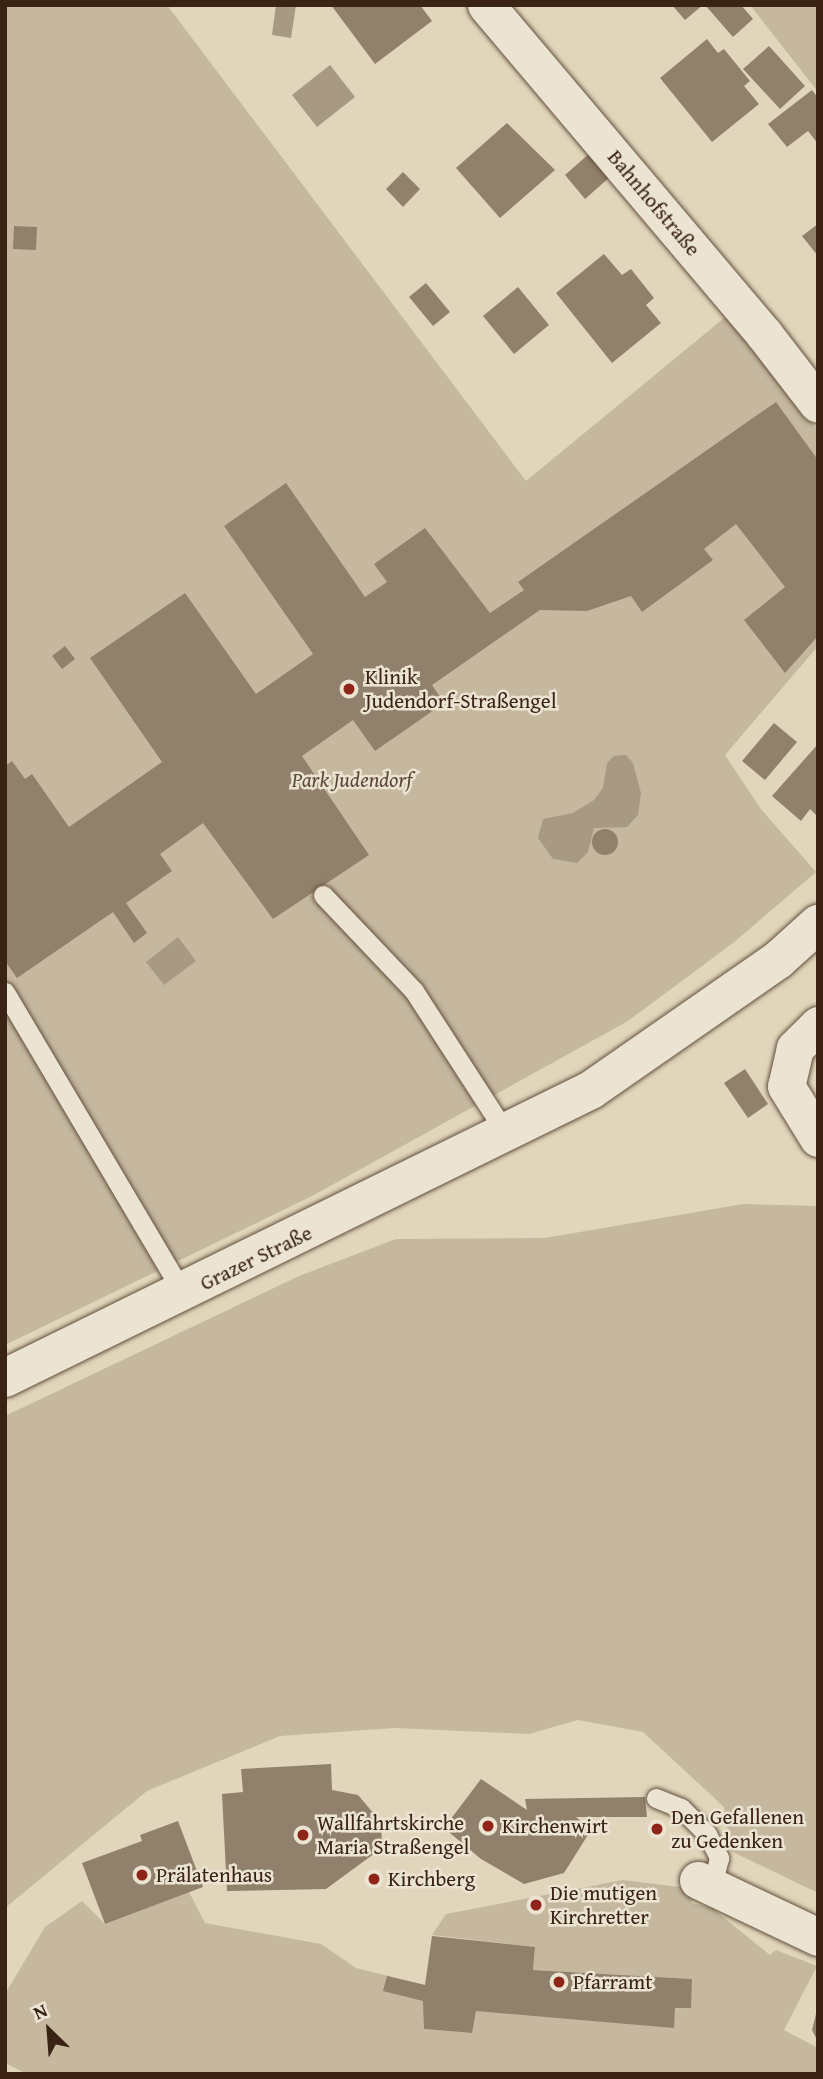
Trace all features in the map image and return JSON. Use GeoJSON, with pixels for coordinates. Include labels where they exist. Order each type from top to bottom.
{"type":"FeatureCollection","features":[{"type":"Feature","properties":{"kind":"main road","name":"Grazer Straße"},"geometry":{"type":"LineString","coordinates":[[5,1378],[507,1135],[591,1090],[652,1051],[778,960],[818,924]]}},
{"type":"Feature","properties":{"kind":"street","name":"Bahnhofstraße"},"geometry":{"type":"LineString","coordinates":[[486,5],[756,324],[818,404]]}},
{"type":"Feature","properties":{"kind":"street"},"geometry":{"type":"LineString","coordinates":[[818,1025],[795,1048],[786,1086],[818,1138]]}},
{"type":"Feature","properties":{"kind":"street"},"geometry":{"type":"LineString","coordinates":[[705,1884],[818,1937]]}},
{"type":"Feature","properties":{"kind":"lane"},"geometry":{"type":"LineString","coordinates":[[323,895],[414,991],[485,1096],[507,1135]]}},
{"type":"Feature","properties":{"kind":"lane"},"geometry":{"type":"LineString","coordinates":[[5,992],[183,1293]]}},
{"type":"Feature","properties":{"kind":"lane"},"geometry":{"type":"LineString","coordinates":[[656,1798],[681,1808],[707,1834],[719,1857],[705,1884]]}},
{"type":"Feature","properties":{"kind":"green space","name":"Park Judendorf"},"geometry":{"type":"Polygon","coordinates":[[[5,5],[167,5],[526,481],[729,314],[818,431],[818,646],[725,755],[761,809],[816,872],[733,943],[628,1021],[314,1195],[5,1345],[5,5]]]}},
{"type":"Feature","properties":{"kind":"green space"},"geometry":{"type":"Polygon","coordinates":[[[750,5],[818,5],[818,92],[750,5]]]}},
{"type":"Feature","properties":{"kind":"green space"},"geometry":{"type":"Polygon","coordinates":[[[743,1204],[818,1206],[818,1893],[731,1851],[724,1807],[643,1732],[578,1720],[529,1734],[395,1728],[280,1736],[147,1791],[5,1908],[5,1416],[299,1276],[396,1239],[545,1238],[743,1204]]]}},
{"type":"Feature","properties":{"kind":"green space"},"geometry":{"type":"Polygon","coordinates":[[[623,1880],[696,1889],[691,1903],[712,1908],[770,1955],[776,1950],[817,1966],[784,2030],[818,2048],[818,2074],[27,2074],[5,2063],[5,1994],[45,1927],[82,1901],[105,1924],[189,1892],[205,1923],[321,1944],[356,1968],[425,1985],[424,2029],[471,2033],[476,2011],[690,2008],[692,1979],[533,1970],[535,1947],[432,1935],[446,1914],[623,1880]]]}},
{"type":"Feature","properties":{"kind":"shaded area"},"geometry":{"type":"Polygon","coordinates":[[[276,5],[296,5],[291,38],[272,35],[276,5]]]}},
{"type":"Feature","properties":{"kind":"shaded area"},"geometry":{"type":"Polygon","coordinates":[[[330,65],[355,97],[317,127],[292,95],[330,65]]]}},
{"type":"Feature","properties":{"kind":"shaded area"},"geometry":{"type":"Polygon","coordinates":[[[626,755],[633,763],[641,793],[638,815],[627,827],[594,828],[588,852],[577,863],[553,859],[538,838],[543,819],[573,813],[594,800],[603,788],[607,763],[614,756],[626,755]]]}},
{"type":"Feature","properties":{"kind":"shaded area"},"geometry":{"type":"Polygon","coordinates":[[[178,937],[196,961],[164,985],[146,962],[178,937]]]}},
{"type":"Feature","properties":{"kind":"building"},"geometry":{"type":"Polygon","coordinates":[[[331,5],[420,5],[432,21],[375,64],[331,5]]]}},
{"type":"Feature","properties":{"kind":"building"},"geometry":{"type":"Polygon","coordinates":[[[672,5],[703,5],[685,20],[672,5]]]}},
{"type":"Feature","properties":{"kind":"building"},"geometry":{"type":"Polygon","coordinates":[[[705,5],[741,5],[753,19],[733,37],[705,5]]]}},
{"type":"Feature","properties":{"kind":"building"},"geometry":{"type":"Polygon","coordinates":[[[707,39],[718,53],[724,49],[750,81],[744,86],[759,104],[712,142],[660,78],[707,39]]]}},
{"type":"Feature","properties":{"kind":"building"},"geometry":{"type":"Polygon","coordinates":[[[769,46],[805,86],[780,109],[743,69],[769,46]]]}},
{"type":"Feature","properties":{"kind":"building"},"geometry":{"type":"Polygon","coordinates":[[[812,90],[818,98],[818,144],[808,131],[787,147],[768,124],[812,90]]]}},
{"type":"Feature","properties":{"kind":"building"},"geometry":{"type":"Polygon","coordinates":[[[507,123],[555,170],[500,218],[456,168],[507,123]]]}},
{"type":"Feature","properties":{"kind":"building"},"geometry":{"type":"Polygon","coordinates":[[[599,145],[619,169],[585,199],[565,175],[599,145]]]}},
{"type":"Feature","properties":{"kind":"building"},"geometry":{"type":"Polygon","coordinates":[[[403,172],[420,189],[403,207],[386,189],[403,172]]]}},
{"type":"Feature","properties":{"kind":"building"},"geometry":{"type":"Polygon","coordinates":[[[818,224],[818,256],[802,236],[818,224]]]}},
{"type":"Feature","properties":{"kind":"building"},"geometry":{"type":"Polygon","coordinates":[[[14,226],[37,227],[36,250],[13,249],[14,226]]]}},
{"type":"Feature","properties":{"kind":"building"},"geometry":{"type":"Polygon","coordinates":[[[604,254],[622,275],[631,269],[654,298],[646,305],[661,323],[612,363],[556,293],[604,254]]]}},
{"type":"Feature","properties":{"kind":"building"},"geometry":{"type":"Polygon","coordinates":[[[426,283],[450,312],[433,326],[409,297],[426,283]]]}},
{"type":"Feature","properties":{"kind":"building"},"geometry":{"type":"Polygon","coordinates":[[[518,287],[549,325],[514,354],[483,316],[518,287]]]}},
{"type":"Feature","properties":{"kind":"building","name":"Klinik Judendorf-Straßengel"},"geometry":{"type":"Polygon","coordinates":[[[776,402],[818,460],[818,636],[785,673],[744,620],[785,587],[736,524],[704,549],[713,560],[642,612],[631,596],[587,611],[540,610],[432,685],[444,703],[375,751],[353,720],[302,756],[369,855],[273,919],[203,823],[160,854],[172,871],[126,903],[147,933],[134,943],[113,912],[17,978],[5,961],[5,766],[12,761],[25,779],[32,774],[69,827],[162,762],[90,658],[185,593],[256,694],[313,654],[224,526],[286,483],[365,597],[387,582],[374,564],[425,528],[490,613],[524,590],[518,582],[776,402]]]}},
{"type":"Feature","properties":{"kind":"building"},"geometry":{"type":"Polygon","coordinates":[[[65,646],[75,659],[62,669],[52,656],[65,646]]]}},
{"type":"Feature","properties":{"kind":"building"},"geometry":{"type":"Polygon","coordinates":[[[774,723],[797,742],[765,780],[742,761],[774,723]]]}},
{"type":"Feature","properties":{"kind":"building"},"geometry":{"type":"Polygon","coordinates":[[[818,744],[818,817],[810,809],[801,821],[772,796],[818,744]]]}},
{"type":"Feature","properties":{"kind":"building"},"geometry":{"type":"Polygon","coordinates":[[[605,829],[614,833],[618,842],[614,851],[605,855],[596,851],[592,842],[596,833],[605,829]]]}},
{"type":"Feature","properties":{"kind":"building"},"geometry":{"type":"Polygon","coordinates":[[[745,1069],[768,1104],[748,1118],[724,1083],[745,1069]]]}},
{"type":"Feature","properties":{"kind":"building","name":"Wallfahrtskirche Maria Straßengel"},"geometry":{"type":"Polygon","coordinates":[[[331,1764],[332,1790],[358,1795],[381,1822],[382,1848],[326,1889],[227,1891],[222,1794],[243,1792],[241,1769],[331,1764]]]}},
{"type":"Feature","properties":{"kind":"building"},"geometry":{"type":"Polygon","coordinates":[[[481,1779],[527,1810],[525,1799],[645,1797],[647,1817],[576,1817],[591,1830],[564,1873],[524,1884],[481,1859],[444,1828],[481,1779]]]}},
{"type":"Feature","properties":{"kind":"building","name":"Prälatenhaus"},"geometry":{"type":"Polygon","coordinates":[[[178,1821],[203,1887],[105,1924],[82,1863],[142,1841],[140,1835],[178,1821]]]}},
{"type":"Feature","properties":{"kind":"building","name":"Pfarramt"},"geometry":{"type":"Polygon","coordinates":[[[432,1936],[535,1947],[533,1970],[692,1979],[691,2008],[675,2008],[674,2028],[476,2011],[472,2033],[424,2029],[423,2001],[383,1991],[387,1976],[425,1985],[432,1936]]]}},
{"type":"Feature","properties":{"kind":"building"},"geometry":{"type":"Polygon","coordinates":[[[818,2006],[818,2042],[812,2030],[818,2006]]]}},
{"type":"Feature","properties":{"kind":"place","name":"Klinik Judendorf-Straßengel"},"geometry":{"type":"Point","coordinates":[349,689]}},
{"type":"Feature","properties":{"kind":"place","name":"Kirchenwirt"},"geometry":{"type":"Point","coordinates":[488,1826]}},
{"type":"Feature","properties":{"kind":"place","name":"Den Gefallenen zu Gedenken"},"geometry":{"type":"Point","coordinates":[657,1829]}},
{"type":"Feature","properties":{"kind":"place","name":"Wallfahrtskirche Maria Straßengel"},"geometry":{"type":"Point","coordinates":[303,1835]}},
{"type":"Feature","properties":{"kind":"place","name":"Prälatenhaus"},"geometry":{"type":"Point","coordinates":[142,1875]}},
{"type":"Feature","properties":{"kind":"place","name":"Kirchberg"},"geometry":{"type":"Point","coordinates":[374,1879]}},
{"type":"Feature","properties":{"kind":"place","name":"Die mutigen Kirchretter"},"geometry":{"type":"Point","coordinates":[536,1905]}},
{"type":"Feature","properties":{"kind":"place","name":"Pfarramt"},"geometry":{"type":"Point","coordinates":[559,1982]}}]}
